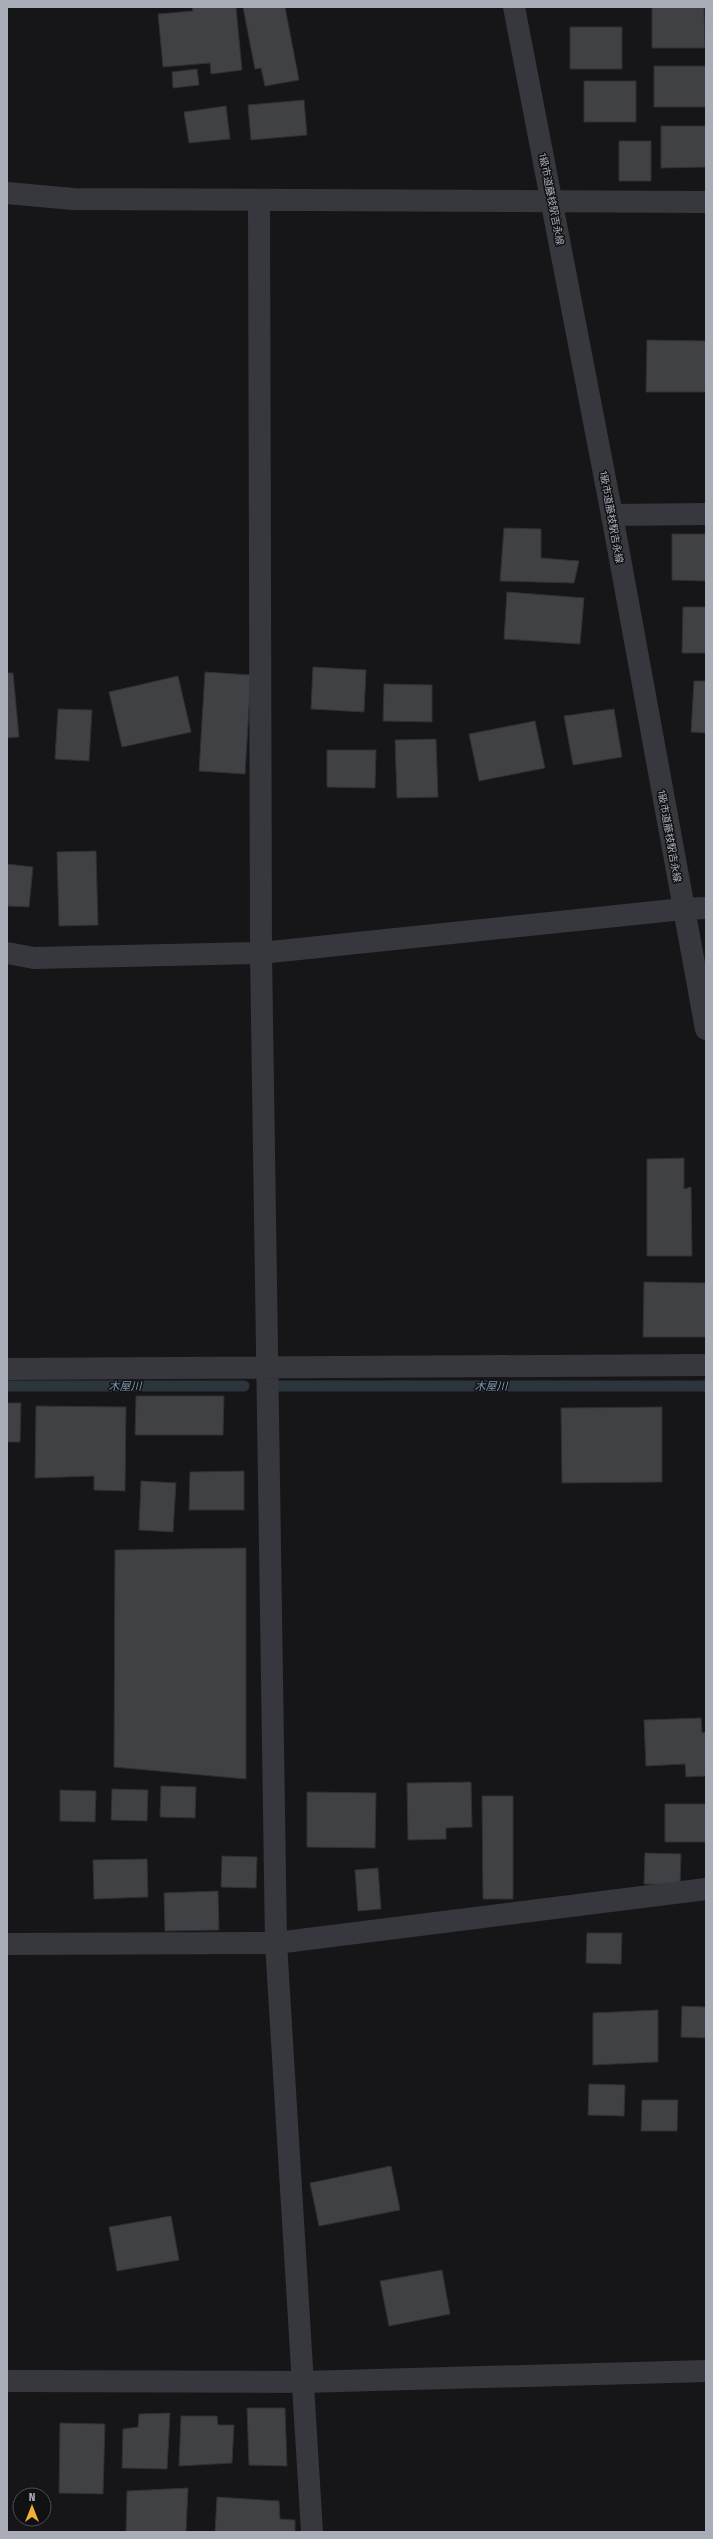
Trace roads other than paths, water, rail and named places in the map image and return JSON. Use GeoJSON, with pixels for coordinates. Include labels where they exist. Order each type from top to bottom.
{"type":"FeatureCollection","features":[{"type":"Feature","properties":{"kind":"street","name":"1級市道藤枝駅吉永線"},"geometry":{"type":"LineString","coordinates":[[514,7],[612,515],[682,909],[706,1029]]}},
{"type":"Feature","properties":{"kind":"street"},"geometry":{"type":"LineString","coordinates":[[7,193],[73,199],[259,202],[706,202]]}},
{"type":"Feature","properties":{"kind":"street"},"geometry":{"type":"LineString","coordinates":[[259,202],[261,953],[266,1369],[276,1943],[312,2532]]}},
{"type":"Feature","properties":{"kind":"street"},"geometry":{"type":"LineString","coordinates":[[612,515],[706,514]]}},
{"type":"Feature","properties":{"kind":"street"},"geometry":{"type":"LineString","coordinates":[[7,953],[34,958],[261,953],[682,909],[706,908]]}},
{"type":"Feature","properties":{"kind":"street"},"geometry":{"type":"LineString","coordinates":[[7,1369],[266,1369],[706,1365]]}},
{"type":"Feature","properties":{"kind":"street"},"geometry":{"type":"LineString","coordinates":[[7,1944],[276,1943],[706,1889]]}},
{"type":"Feature","properties":{"kind":"street"},"geometry":{"type":"LineString","coordinates":[[7,2381],[304,2382],[706,2370]]}},
{"type":"Feature","properties":{"kind":"waterway","name":"木屋川"},"geometry":{"type":"LineString","coordinates":[[7,1386],[244,1386]]}},
{"type":"Feature","properties":{"kind":"waterway","name":"木屋川"},"geometry":{"type":"LineString","coordinates":[[277,1386],[706,1386]]}}]}
